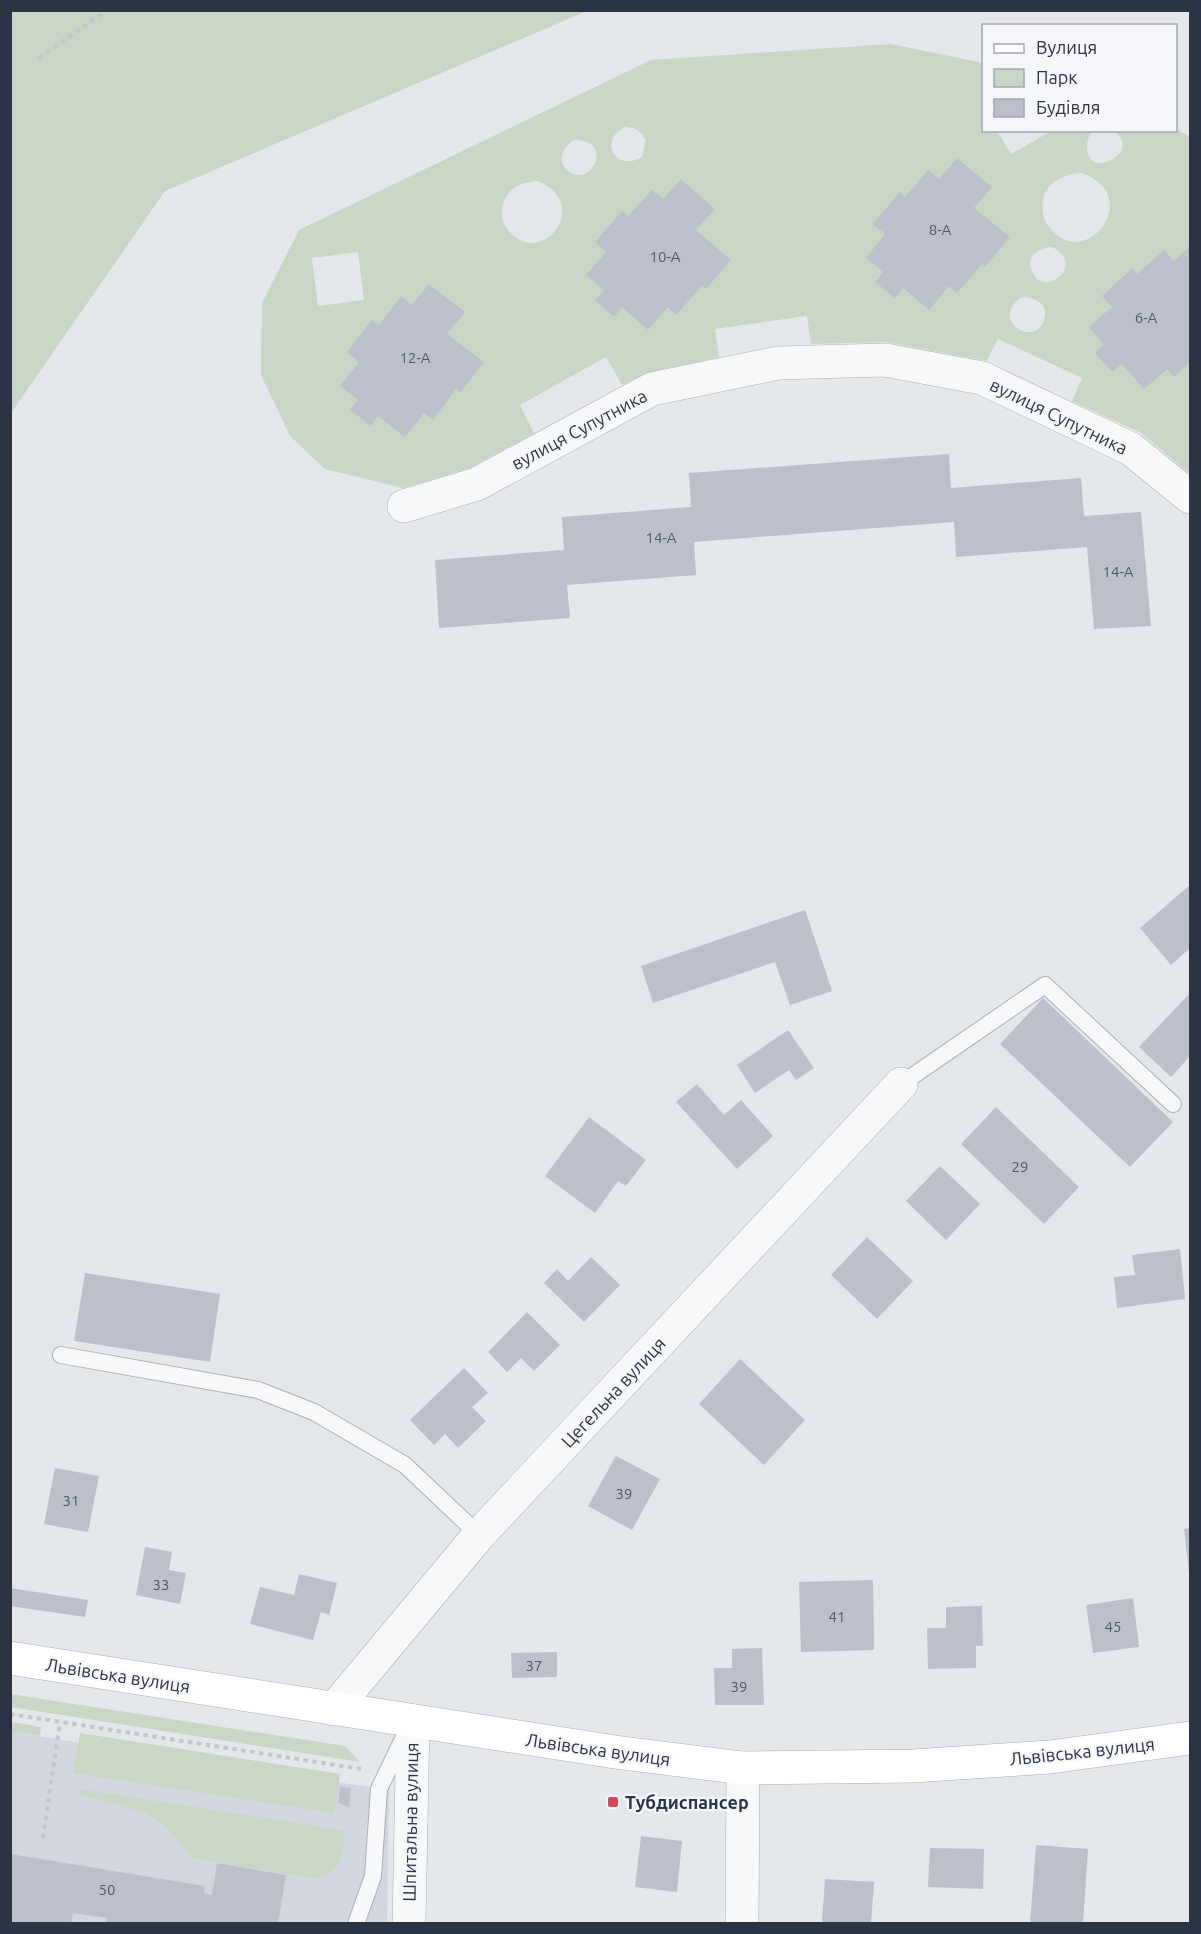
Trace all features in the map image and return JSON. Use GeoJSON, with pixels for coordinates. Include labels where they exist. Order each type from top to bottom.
{"type":"FeatureCollection","features":[{"type":"Feature","properties":{"kind":"main road","name":"Львівська вулиця"},"geometry":{"type":"LineString","coordinates":[[10,1658],[615,1752],[743,1768],[913,1766],[1050,1757],[1191,1738]]}},
{"type":"Feature","properties":{"kind":"street","name":"вулиця Супутника"},"geometry":{"type":"LineString","coordinates":[[404,506],[477,484],[652,389],[778,363],[885,360],[982,378],[1131,448],[1191,497]]}},
{"type":"Feature","properties":{"kind":"street","name":"Цегельна вулиця"},"geometry":{"type":"LineString","coordinates":[[334,1708],[478,1535],[901,1084]]}},
{"type":"Feature","properties":{"kind":"street","name":"Шпитальна вулиця"},"geometry":{"type":"LineString","coordinates":[[409,1923],[413,1721]]}},
{"type":"Feature","properties":{"kind":"street"},"geometry":{"type":"LineString","coordinates":[[742,1923],[743,1768]]}},
{"type":"Feature","properties":{"kind":"lane"},"geometry":{"type":"LineString","coordinates":[[901,1084],[1045,985],[1173,1104]]}},
{"type":"Feature","properties":{"kind":"lane"},"geometry":{"type":"LineString","coordinates":[[61,1355],[258,1390],[314,1412],[405,1464],[478,1535]]}},
{"type":"Feature","properties":{"kind":"lane"},"geometry":{"type":"LineString","coordinates":[[356,1923],[373,1876],[379,1789],[413,1721]]}},
{"type":"Feature","properties":{"kind":"path"},"geometry":{"type":"LineString","coordinates":[[39,58],[107,10]]}},
{"type":"Feature","properties":{"kind":"path"},"geometry":{"type":"LineString","coordinates":[[10,1714],[386,1773]]}},
{"type":"Feature","properties":{"kind":"path"},"geometry":{"type":"LineString","coordinates":[[43,1838],[60,1722]]}},
{"type":"Feature","properties":{"kind":"shaded area"},"geometry":{"type":"Polygon","coordinates":[[[10,1732],[389,1790],[387,1923],[11,1923],[10,1732]]]}},
{"type":"Feature","properties":{"kind":"green space"},"geometry":{"type":"Polygon","coordinates":[[[11,10],[587,11],[165,191],[11,413],[11,10]]]}},
{"type":"Feature","properties":{"kind":"green space"},"geometry":{"type":"Polygon","coordinates":[[[891,44],[982,63],[982,132],[998,132],[1011,154],[1049,132],[1094,132],[1087,142],[1090,157],[1096,162],[1104,163],[1112,160],[1123,147],[1121,139],[1114,132],[1177,132],[1177,130],[1190,137],[1190,474],[1141,433],[1072,401],[1082,378],[998,339],[987,361],[886,342],[811,344],[807,316],[715,329],[719,357],[646,373],[622,385],[606,357],[520,405],[534,433],[470,468],[403,488],[325,469],[290,436],[261,375],[262,303],[299,230],[651,60],[891,44]],[[624,127],[616,133],[611,147],[618,158],[633,161],[642,157],[646,140],[634,128],[624,127]],[[574,140],[562,154],[562,163],[568,171],[577,175],[585,174],[595,162],[594,147],[586,142],[574,140]],[[1082,173],[1074,174],[1052,184],[1047,190],[1042,205],[1047,224],[1055,233],[1069,241],[1083,241],[1095,235],[1104,224],[1109,211],[1108,196],[1100,183],[1082,173]],[[537,181],[517,186],[507,195],[502,207],[502,215],[507,229],[513,235],[525,242],[538,242],[549,237],[558,227],[562,215],[561,203],[553,191],[537,181]],[[1052,247],[1038,251],[1030,261],[1030,266],[1037,279],[1045,282],[1060,277],[1066,262],[1062,254],[1052,247]],[[358,252],[312,258],[318,306],[364,300],[358,252]],[[1022,297],[1013,305],[1010,314],[1011,322],[1016,328],[1032,332],[1039,328],[1045,315],[1045,310],[1040,303],[1032,298],[1022,297]]]}},
{"type":"Feature","properties":{"kind":"green space"},"geometry":{"type":"Polygon","coordinates":[[[10,1694],[345,1746],[360,1762],[11,1707],[10,1694]]]}},
{"type":"Feature","properties":{"kind":"green space"},"geometry":{"type":"Polygon","coordinates":[[[11,1722],[41,1727],[40,1736],[11,1732],[11,1722]]]}},
{"type":"Feature","properties":{"kind":"green space"},"geometry":{"type":"Polygon","coordinates":[[[80,1733],[340,1774],[334,1813],[73,1773],[80,1733]]]}},
{"type":"Feature","properties":{"kind":"green space"},"geometry":{"type":"Polygon","coordinates":[[[80,1789],[343,1830],[344,1847],[336,1868],[323,1876],[313,1878],[192,1858],[167,1828],[144,1812],[78,1795],[80,1789]]]}},
{"type":"Feature","properties":{"kind":"building"},"geometry":{"type":"Polygon","coordinates":[[[957,158],[992,187],[974,208],[1010,237],[985,267],[982,264],[957,293],[949,286],[929,310],[903,288],[895,298],[875,282],[883,272],[866,258],[885,234],[873,224],[900,192],[905,197],[928,170],[939,179],[957,158]]]}},
{"type":"Feature","properties":{"kind":"building"},"geometry":{"type":"Polygon","coordinates":[[[681,179],[715,209],[696,230],[731,260],[706,289],[702,286],[676,315],[668,307],[648,330],[622,307],[614,317],[595,300],[604,290],[586,275],[606,252],[595,242],[622,211],[628,216],[652,190],[663,199],[681,179]]]}},
{"type":"Feature","properties":{"kind":"building"},"geometry":{"type":"Polygon","coordinates":[[[1190,246],[1190,362],[1174,377],[1167,369],[1144,389],[1122,364],[1112,372],[1095,353],[1104,345],[1089,327],[1112,307],[1102,296],[1133,268],[1137,274],[1164,250],[1174,261],[1190,246]]]}},
{"type":"Feature","properties":{"kind":"building"},"geometry":{"type":"Polygon","coordinates":[[[429,284],[465,312],[447,334],[484,362],[460,393],[456,389],[433,420],[424,413],[405,437],[378,416],[371,426],[350,410],[358,400],[340,386],[359,362],[347,352],[372,320],[379,325],[401,296],[412,305],[429,284]]]}},
{"type":"Feature","properties":{"kind":"building"},"geometry":{"type":"Polygon","coordinates":[[[949,454],[951,488],[1081,478],[1084,516],[1141,512],[1151,626],[1094,629],[1087,547],[956,557],[954,522],[694,542],[696,575],[567,585],[570,618],[439,628],[435,560],[564,550],[562,517],[691,507],[689,473],[949,454]]]}},
{"type":"Feature","properties":{"kind":"building"},"geometry":{"type":"Polygon","coordinates":[[[1190,885],[1190,948],[1171,965],[1140,928],[1190,885]]]}},
{"type":"Feature","properties":{"kind":"building"},"geometry":{"type":"Polygon","coordinates":[[[805,910],[832,991],[790,1005],[775,962],[653,1003],[641,966],[805,910]]]}},
{"type":"Feature","properties":{"kind":"building"},"geometry":{"type":"Polygon","coordinates":[[[1190,993],[1190,1056],[1171,1077],[1139,1047],[1190,993]]]}},
{"type":"Feature","properties":{"kind":"building"},"geometry":{"type":"Polygon","coordinates":[[[1043,998],[1173,1122],[1130,1167],[1000,1044],[1043,998]]]}},
{"type":"Feature","properties":{"kind":"building"},"geometry":{"type":"Polygon","coordinates":[[[788,1030],[814,1068],[796,1080],[789,1070],[755,1093],[737,1065],[788,1030]]]}},
{"type":"Feature","properties":{"kind":"building"},"geometry":{"type":"Polygon","coordinates":[[[697,1084],[724,1115],[741,1100],[773,1136],[737,1169],[676,1102],[697,1084]]]}},
{"type":"Feature","properties":{"kind":"building"},"geometry":{"type":"Polygon","coordinates":[[[996,1107],[1079,1187],[1044,1224],[961,1144],[996,1107]]]}},
{"type":"Feature","properties":{"kind":"building"},"geometry":{"type":"Polygon","coordinates":[[[589,1117],[646,1160],[626,1186],[618,1181],[595,1213],[545,1176],[589,1117]]]}},
{"type":"Feature","properties":{"kind":"building"},"geometry":{"type":"Polygon","coordinates":[[[940,1166],[980,1204],[946,1240],[906,1201],[940,1166]]]}},
{"type":"Feature","properties":{"kind":"building"},"geometry":{"type":"Polygon","coordinates":[[[867,1237],[913,1281],[877,1319],[831,1275],[867,1237]]]}},
{"type":"Feature","properties":{"kind":"building"},"geometry":{"type":"Polygon","coordinates":[[[1180,1249],[1185,1299],[1117,1308],[1114,1277],[1135,1275],[1132,1255],[1180,1249]]]}},
{"type":"Feature","properties":{"kind":"building"},"geometry":{"type":"Polygon","coordinates":[[[591,1257],[620,1285],[584,1322],[544,1283],[557,1269],[568,1281],[591,1257]]]}},
{"type":"Feature","properties":{"kind":"building"},"geometry":{"type":"Polygon","coordinates":[[[85,1273],[220,1294],[210,1362],[74,1341],[85,1273]]]}},
{"type":"Feature","properties":{"kind":"building"},"geometry":{"type":"Polygon","coordinates":[[[527,1312],[560,1345],[534,1371],[521,1358],[507,1372],[488,1352],[527,1312]]]}},
{"type":"Feature","properties":{"kind":"building"},"geometry":{"type":"Polygon","coordinates":[[[740,1359],[805,1420],[764,1465],[699,1404],[740,1359]]]}},
{"type":"Feature","properties":{"kind":"building"},"geometry":{"type":"Polygon","coordinates":[[[464,1368],[488,1393],[472,1407],[486,1421],[458,1448],[445,1434],[434,1445],[410,1420],[464,1368]]]}},
{"type":"Feature","properties":{"kind":"building"},"geometry":{"type":"Polygon","coordinates":[[[616,1456],[660,1479],[632,1530],[588,1506],[616,1456]]]}},
{"type":"Feature","properties":{"kind":"building"},"geometry":{"type":"Polygon","coordinates":[[[55,1468],[99,1476],[88,1532],[44,1524],[55,1468]]]}},
{"type":"Feature","properties":{"kind":"building"},"geometry":{"type":"Polygon","coordinates":[[[1190,1528],[1190,1573],[1189,1573],[1184,1529],[1190,1528]]]}},
{"type":"Feature","properties":{"kind":"building"},"geometry":{"type":"Polygon","coordinates":[[[145,1547],[172,1552],[169,1570],[186,1573],[180,1604],[136,1595],[145,1547]]]}},
{"type":"Feature","properties":{"kind":"building"},"geometry":{"type":"Polygon","coordinates":[[[299,1574],[337,1583],[329,1615],[321,1612],[313,1640],[250,1624],[260,1587],[294,1595],[299,1574]]]}},
{"type":"Feature","properties":{"kind":"building"},"geometry":{"type":"Polygon","coordinates":[[[873,1580],[874,1650],[801,1652],[799,1582],[873,1580]]]}},
{"type":"Feature","properties":{"kind":"building"},"geometry":{"type":"Polygon","coordinates":[[[10,1588],[88,1600],[85,1617],[10,1606],[10,1588]]]}},
{"type":"Feature","properties":{"kind":"building"},"geometry":{"type":"Polygon","coordinates":[[[1133,1598],[1139,1647],[1093,1653],[1086,1605],[1133,1598]]]}},
{"type":"Feature","properties":{"kind":"building"},"geometry":{"type":"Polygon","coordinates":[[[982,1606],[983,1646],[976,1646],[976,1668],[928,1669],[927,1628],[946,1628],[946,1607],[982,1606]]]}},
{"type":"Feature","properties":{"kind":"building"},"geometry":{"type":"Polygon","coordinates":[[[762,1648],[764,1705],[715,1705],[714,1668],[732,1668],[732,1649],[762,1648]]]}},
{"type":"Feature","properties":{"kind":"building"},"geometry":{"type":"Polygon","coordinates":[[[557,1652],[557,1677],[512,1678],[511,1653],[557,1652]]]}},
{"type":"Feature","properties":{"kind":"building"},"geometry":{"type":"Polygon","coordinates":[[[340,1787],[351,1788],[349,1807],[338,1803],[340,1787]]]}},
{"type":"Feature","properties":{"kind":"building"},"geometry":{"type":"Polygon","coordinates":[[[641,1836],[682,1841],[677,1892],[635,1887],[641,1836]]]}},
{"type":"Feature","properties":{"kind":"building"},"geometry":{"type":"Polygon","coordinates":[[[1036,1845],[1088,1849],[1083,1924],[1030,1924],[1036,1845]]]}},
{"type":"Feature","properties":{"kind":"building"},"geometry":{"type":"Polygon","coordinates":[[[930,1848],[984,1849],[983,1889],[928,1887],[930,1848]]]}},
{"type":"Feature","properties":{"kind":"building"},"geometry":{"type":"Polygon","coordinates":[[[10,1854],[205,1886],[204,1893],[212,1895],[217,1863],[286,1875],[278,1924],[106,1924],[107,1918],[73,1913],[71,1924],[10,1924],[10,1854]]]}},
{"type":"Feature","properties":{"kind":"building"},"geometry":{"type":"Polygon","coordinates":[[[825,1879],[874,1882],[871,1924],[822,1922],[825,1879]]]}},
{"type":"Feature","properties":{"kind":"place","name":"Тубдиспансер"},"geometry":{"type":"Point","coordinates":[613,1802]}}]}
